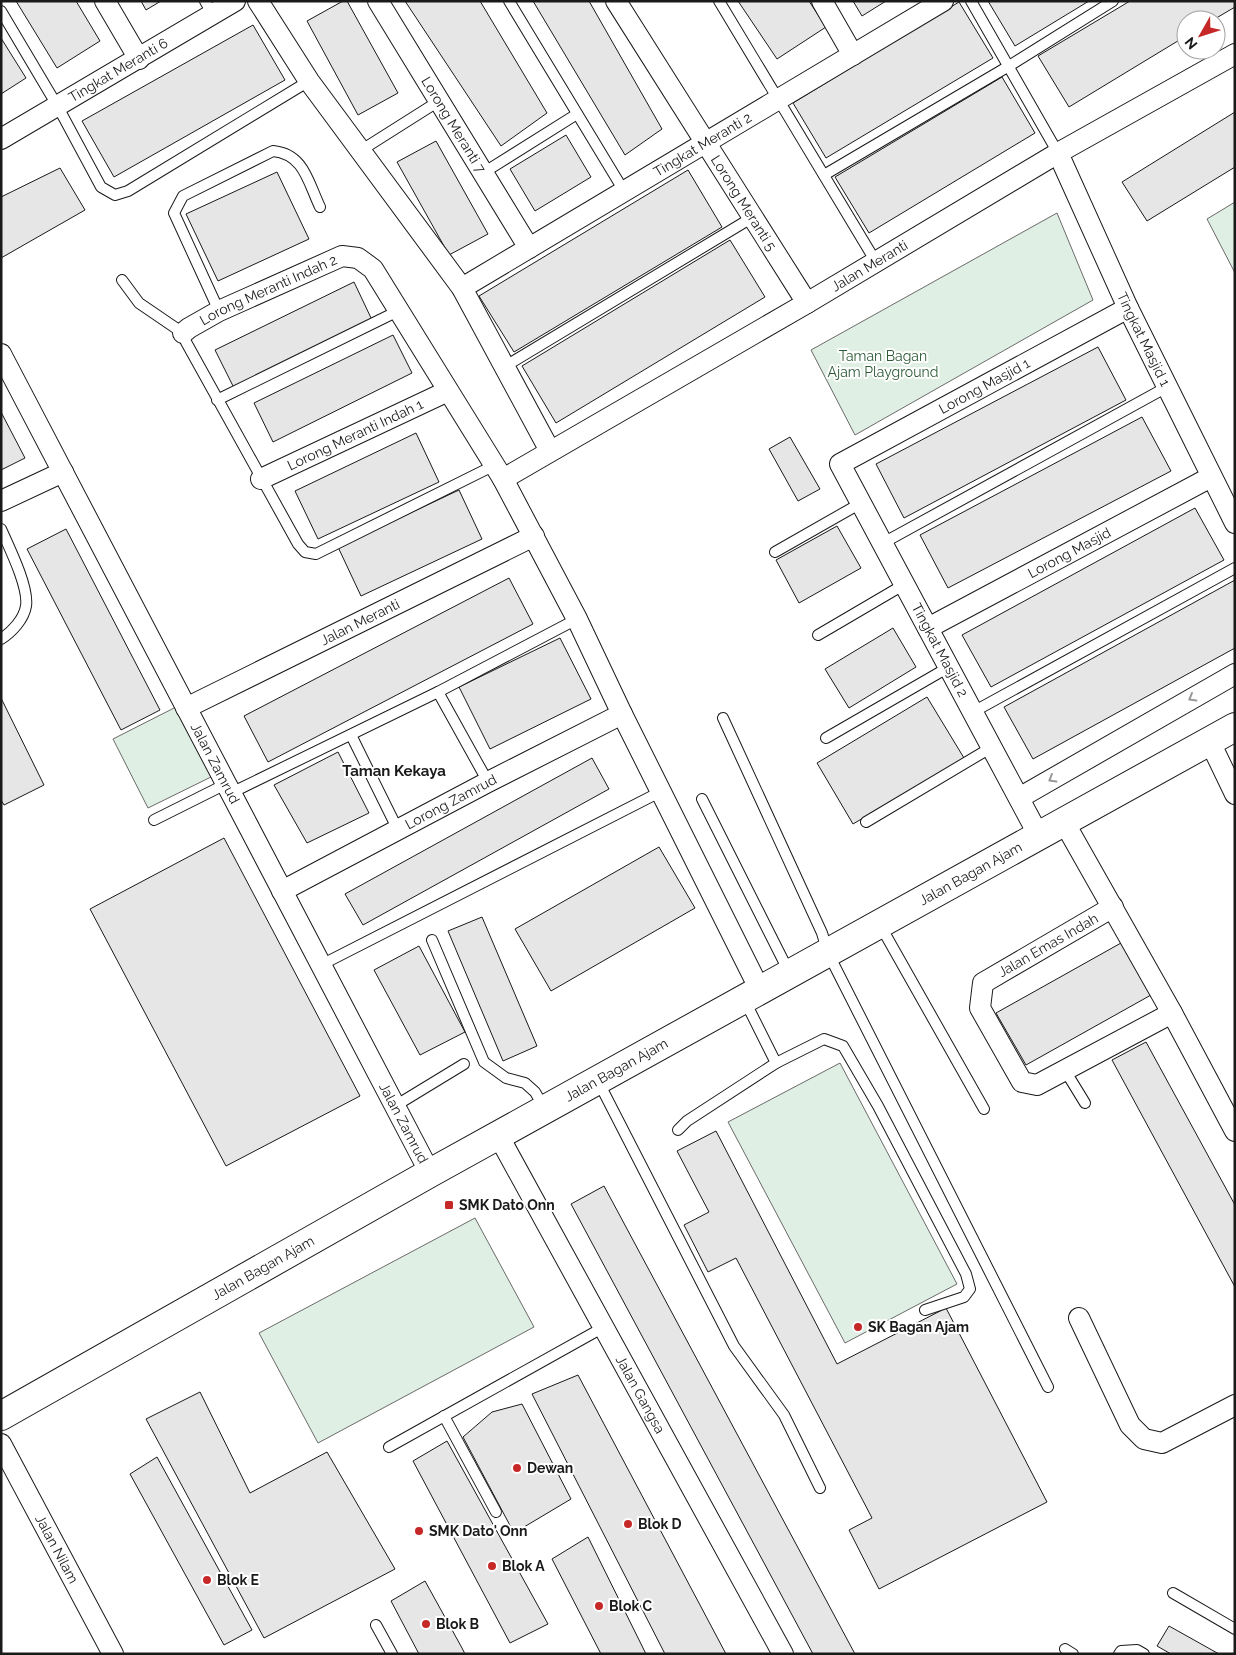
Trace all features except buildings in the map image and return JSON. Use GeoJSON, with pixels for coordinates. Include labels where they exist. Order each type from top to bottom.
{"type":"FeatureCollection","features":[{"type":"Feature","properties":{"kind":"main road","name":"Jalan Bagan Ajam"},"geometry":{"type":"LineString","coordinates":[[1,1416],[498,1135],[1235,727]]}},
{"type":"Feature","properties":{"kind":"street"},"geometry":{"type":"LineString","coordinates":[[106,1],[139,59]]}},
{"type":"Feature","properties":{"kind":"street","name":"Tingkat Meranti 6"},"geometry":{"type":"LineString","coordinates":[[1,139],[139,59],[209,8],[235,1]]}},
{"type":"Feature","properties":{"kind":"street"},"geometry":{"type":"LineString","coordinates":[[258,1],[309,81],[462,288],[550,451]]}},
{"type":"Feature","properties":{"kind":"street","name":"Lorong Meranti 7"},"geometry":{"type":"LineString","coordinates":[[378,1],[529,248]]}},
{"type":"Feature","properties":{"kind":"street","name":"Lorong Meranti 5"},"geometry":{"type":"LineString","coordinates":[[616,1],[807,304]]}},
{"type":"Feature","properties":{"kind":"street"},"geometry":{"type":"LineString","coordinates":[[822,1],[853,55]]}},
{"type":"Feature","properties":{"kind":"street","name":"Tingkat Meranti 2"},"geometry":{"type":"LineString","coordinates":[[462,288],[943,1]]}},
{"type":"Feature","properties":{"kind":"street","name":"Jalan Meranti"},"geometry":{"type":"LineString","coordinates":[[499,472],[550,451],[807,304],[1058,152],[1235,54]]}},
{"type":"Feature","properties":{"kind":"street","name":"Tingkat Masjid 1"},"geometry":{"type":"LineString","coordinates":[[1058,152],[1128,308],[1235,522]]}},
{"type":"Feature","properties":{"kind":"street","name":"Lorong Meranti Indah 2"},"geometry":{"type":"LineString","coordinates":[[183,333],[219,312],[342,256],[358,258],[372,269],[398,311]]}},
{"type":"Feature","properties":{"kind":"street","name":"Lorong Masjid 1"},"geometry":{"type":"LineString","coordinates":[[840,464],[1128,308]]}},
{"type":"Feature","properties":{"kind":"street"},"geometry":{"type":"LineString","coordinates":[[398,311],[499,472],[577,619],[622,714],[662,791],[752,995]]}},
{"type":"Feature","properties":{"kind":"street","name":"Jalan Zamrud"},"geometry":{"type":"LineString","coordinates":[[1,354],[430,1173]]}},
{"type":"Feature","properties":{"kind":"street","name":"Lorong Meranti Indah 1"},"geometry":{"type":"LineString","coordinates":[[261,480],[448,391]]}},
{"type":"Feature","properties":{"kind":"street","name":"Tingkat Masjid 2"},"geometry":{"type":"LineString","coordinates":[[840,464],[1039,836]]}},
{"type":"Feature","properties":{"kind":"street"},"geometry":{"type":"LineString","coordinates":[[1,502],[63,472]]}},
{"type":"Feature","properties":{"kind":"street","name":"Lorong Masjid"},"geometry":{"type":"LineString","coordinates":[[928,628],[1211,477]]}},
{"type":"Feature","properties":{"kind":"street","name":"Jalan Meranti"},"geometry":{"type":"LineString","coordinates":[[186,708],[534,536]]}},
{"type":"Feature","properties":{"kind":"street"},"geometry":{"type":"LineString","coordinates":[[1019,798],[1235,674]]}},
{"type":"Feature","properties":{"kind":"street","name":"Lorong Zamrud"},"geometry":{"type":"LineString","coordinates":[[282,891],[488,782],[622,714]]}},
{"type":"Feature","properties":{"kind":"street"},"geometry":{"type":"LineString","coordinates":[[1210,742],[1235,794]]}},
{"type":"Feature","properties":{"kind":"street"},"geometry":{"type":"LineString","coordinates":[[1064,822],[1172,1013],[1235,1131]]}},
{"type":"Feature","properties":{"kind":"street","name":"Jalan Emas Indah"},"geometry":{"type":"LineString","coordinates":[[1066,1072],[1037,1085],[1022,1082],[980,1008],[983,983],[1113,907]]}},
{"type":"Feature","properties":{"kind":"street"},"geometry":{"type":"LineString","coordinates":[[1066,1072],[1172,1013]]}},
{"type":"Feature","properties":{"kind":"street","name":"Jalan Gangsa"},"geometry":{"type":"LineString","coordinates":[[498,1135],[783,1654]]}},
{"type":"Feature","properties":{"kind":"street"},"geometry":{"type":"LineString","coordinates":[[1079,1318],[1130,1425],[1144,1439],[1162,1443],[1235,1405]]}},
{"type":"Feature","properties":{"kind":"street","name":"Jalan Nilam"},"geometry":{"type":"LineString","coordinates":[[1,1444],[113,1654]]}},
{"type":"Feature","properties":{"kind":"lane"},"geometry":{"type":"LineString","coordinates":[[509,1],[624,191]]}},
{"type":"Feature","properties":{"kind":"lane"},"geometry":{"type":"LineString","coordinates":[[719,1],[876,262]]}},
{"type":"Feature","properties":{"kind":"lane"},"geometry":{"type":"LineString","coordinates":[[971,1],[1058,152]]}},
{"type":"Feature","properties":{"kind":"lane"},"geometry":{"type":"LineString","coordinates":[[824,175],[1009,66],[1113,1]]}},
{"type":"Feature","properties":{"kind":"lane"},"geometry":{"type":"LineString","coordinates":[[1,11],[58,107],[101,187],[115,195],[128,191],[309,81]]}},
{"type":"Feature","properties":{"kind":"lane"},"geometry":{"type":"LineString","coordinates":[[360,151],[439,101]]}},
{"type":"Feature","properties":{"kind":"lane"},"geometry":{"type":"LineString","coordinates":[[483,173],[577,114]]}},
{"type":"Feature","properties":{"kind":"lane"},"geometry":{"type":"LineString","coordinates":[[219,312],[174,213],[183,196],[273,151],[286,152],[298,161],[320,207]]}},
{"type":"Feature","properties":{"kind":"lane"},"geometry":{"type":"LineString","coordinates":[[504,366],[753,217]]}},
{"type":"Feature","properties":{"kind":"lane"},"geometry":{"type":"LineString","coordinates":[[122,280],[139,303],[183,333],[186,342],[261,480],[298,544],[306,552],[316,554],[499,472]]}},
{"type":"Feature","properties":{"kind":"lane"},"geometry":{"type":"LineString","coordinates":[[217,400],[398,311]]}},
{"type":"Feature","properties":{"kind":"lane"},"geometry":{"type":"LineString","coordinates":[[883,543],[1167,387]]}},
{"type":"Feature","properties":{"kind":"lane"},"geometry":{"type":"LineString","coordinates":[[775,552],[861,503]]}},
{"type":"Feature","properties":{"kind":"lane"},"geometry":{"type":"LineString","coordinates":[[1,529],[21,577],[26,606],[14,630],[1,639]]}},
{"type":"Feature","properties":{"kind":"lane"},"geometry":{"type":"LineString","coordinates":[[973,712],[1235,568]]}},
{"type":"Feature","properties":{"kind":"lane"},"geometry":{"type":"LineString","coordinates":[[818,635],[905,584]]}},
{"type":"Feature","properties":{"kind":"lane"},"geometry":{"type":"LineString","coordinates":[[154,820],[351,735],[577,619]]}},
{"type":"Feature","properties":{"kind":"lane"},"geometry":{"type":"LineString","coordinates":[[826,738],[949,667]]}},
{"type":"Feature","properties":{"kind":"lane"},"geometry":{"type":"LineString","coordinates":[[438,692],[488,782]]}},
{"type":"Feature","properties":{"kind":"lane"},"geometry":{"type":"LineString","coordinates":[[723,718],[822,933],[828,953],[1048,1387]]}},
{"type":"Feature","properties":{"kind":"lane"},"geometry":{"type":"LineString","coordinates":[[351,735],[398,830]]}},
{"type":"Feature","properties":{"kind":"lane"},"geometry":{"type":"LineString","coordinates":[[866,822],[992,747]]}},
{"type":"Feature","properties":{"kind":"lane"},"geometry":{"type":"LineString","coordinates":[[321,965],[662,791]]}},
{"type":"Feature","properties":{"kind":"lane"},"geometry":{"type":"LineString","coordinates":[[702,799],[790,974]]}},
{"type":"Feature","properties":{"kind":"lane"},"geometry":{"type":"LineString","coordinates":[[880,924],[984,1109]]}},
{"type":"Feature","properties":{"kind":"lane"},"geometry":{"type":"LineString","coordinates":[[432,940],[484,1062],[506,1078],[524,1083],[535,1092],[545,1109]]}},
{"type":"Feature","properties":{"kind":"lane"},"geometry":{"type":"LineString","coordinates":[[752,995],[776,1062]]}},
{"type":"Feature","properties":{"kind":"lane"},"geometry":{"type":"LineString","coordinates":[[678,1130],[687,1120],[776,1062],[824,1039],[843,1046],[878,1106],[966,1274],[970,1289],[964,1297],[925,1310]]}},
{"type":"Feature","properties":{"kind":"lane"},"geometry":{"type":"LineString","coordinates":[[394,1106],[464,1064]]}},
{"type":"Feature","properties":{"kind":"lane"},"geometry":{"type":"LineString","coordinates":[[1066,1072],[1085,1103]]}},
{"type":"Feature","properties":{"kind":"lane"},"geometry":{"type":"LineString","coordinates":[[598,1080],[734,1346],[784,1415],[820,1488]]}},
{"type":"Feature","properties":{"kind":"lane"},"geometry":{"type":"LineString","coordinates":[[389,1447],[604,1326]]}},
{"type":"Feature","properties":{"kind":"lane"},"geometry":{"type":"LineString","coordinates":[[444,1416],[496,1512]]}},
{"type":"Feature","properties":{"kind":"lane"},"geometry":{"type":"LineString","coordinates":[[1173,1594],[1235,1629]]}},
{"type":"Feature","properties":{"kind":"lane"},"geometry":{"type":"LineString","coordinates":[[376,1626],[392,1654]]}},
{"type":"Feature","properties":{"kind":"lane"},"geometry":{"type":"LineString","coordinates":[[1119,1654],[1121,1651],[1137,1650],[1144,1654]]}},
{"type":"Feature","properties":{"kind":"green space"},"geometry":{"type":"Polygon","coordinates":[[[1235,202],[1235,273],[1207,219],[1235,202]]]}},
{"type":"Feature","properties":{"kind":"green space","name":"Taman Bagan Ajam Playground"},"geometry":{"type":"Polygon","coordinates":[[[1057,213],[1093,300],[855,435],[811,350],[1057,213]]]}},
{"type":"Feature","properties":{"kind":"green space"},"geometry":{"type":"Polygon","coordinates":[[[178,706],[213,776],[148,808],[113,739],[178,706]]]}},
{"type":"Feature","properties":{"kind":"green space"},"geometry":{"type":"Polygon","coordinates":[[[840,1063],[957,1284],[845,1343],[728,1122],[840,1063]]]}},
{"type":"Feature","properties":{"kind":"green space"},"geometry":{"type":"Polygon","coordinates":[[[475,1218],[534,1327],[318,1443],[259,1333],[475,1218]]]}},
{"type":"Feature","properties":{"kind":"place","name":"SMK Dato Onn"},"geometry":{"type":"Point","coordinates":[449,1205]}},
{"type":"Feature","properties":{"kind":"place","name":"SK Bagan Ajam"},"geometry":{"type":"Point","coordinates":[858,1327]}},
{"type":"Feature","properties":{"kind":"place","name":"Dewan"},"geometry":{"type":"Point","coordinates":[517,1468]}},
{"type":"Feature","properties":{"kind":"place","name":"Blok D"},"geometry":{"type":"Point","coordinates":[628,1524]}},
{"type":"Feature","properties":{"kind":"place","name":"SMK Dato' Onn"},"geometry":{"type":"Point","coordinates":[419,1531]}},
{"type":"Feature","properties":{"kind":"place","name":"Blok A"},"geometry":{"type":"Point","coordinates":[492,1566]}},
{"type":"Feature","properties":{"kind":"place","name":"Blok E"},"geometry":{"type":"Point","coordinates":[207,1580]}},
{"type":"Feature","properties":{"kind":"place","name":"Blok C"},"geometry":{"type":"Point","coordinates":[599,1606]}},
{"type":"Feature","properties":{"kind":"place","name":"Blok B"},"geometry":{"type":"Point","coordinates":[426,1624]}},
{"type":"Feature","properties":{"kind":"district","name":"Taman Kekaya"},"geometry":{"type":"Point","coordinates":[394,771]}}]}
